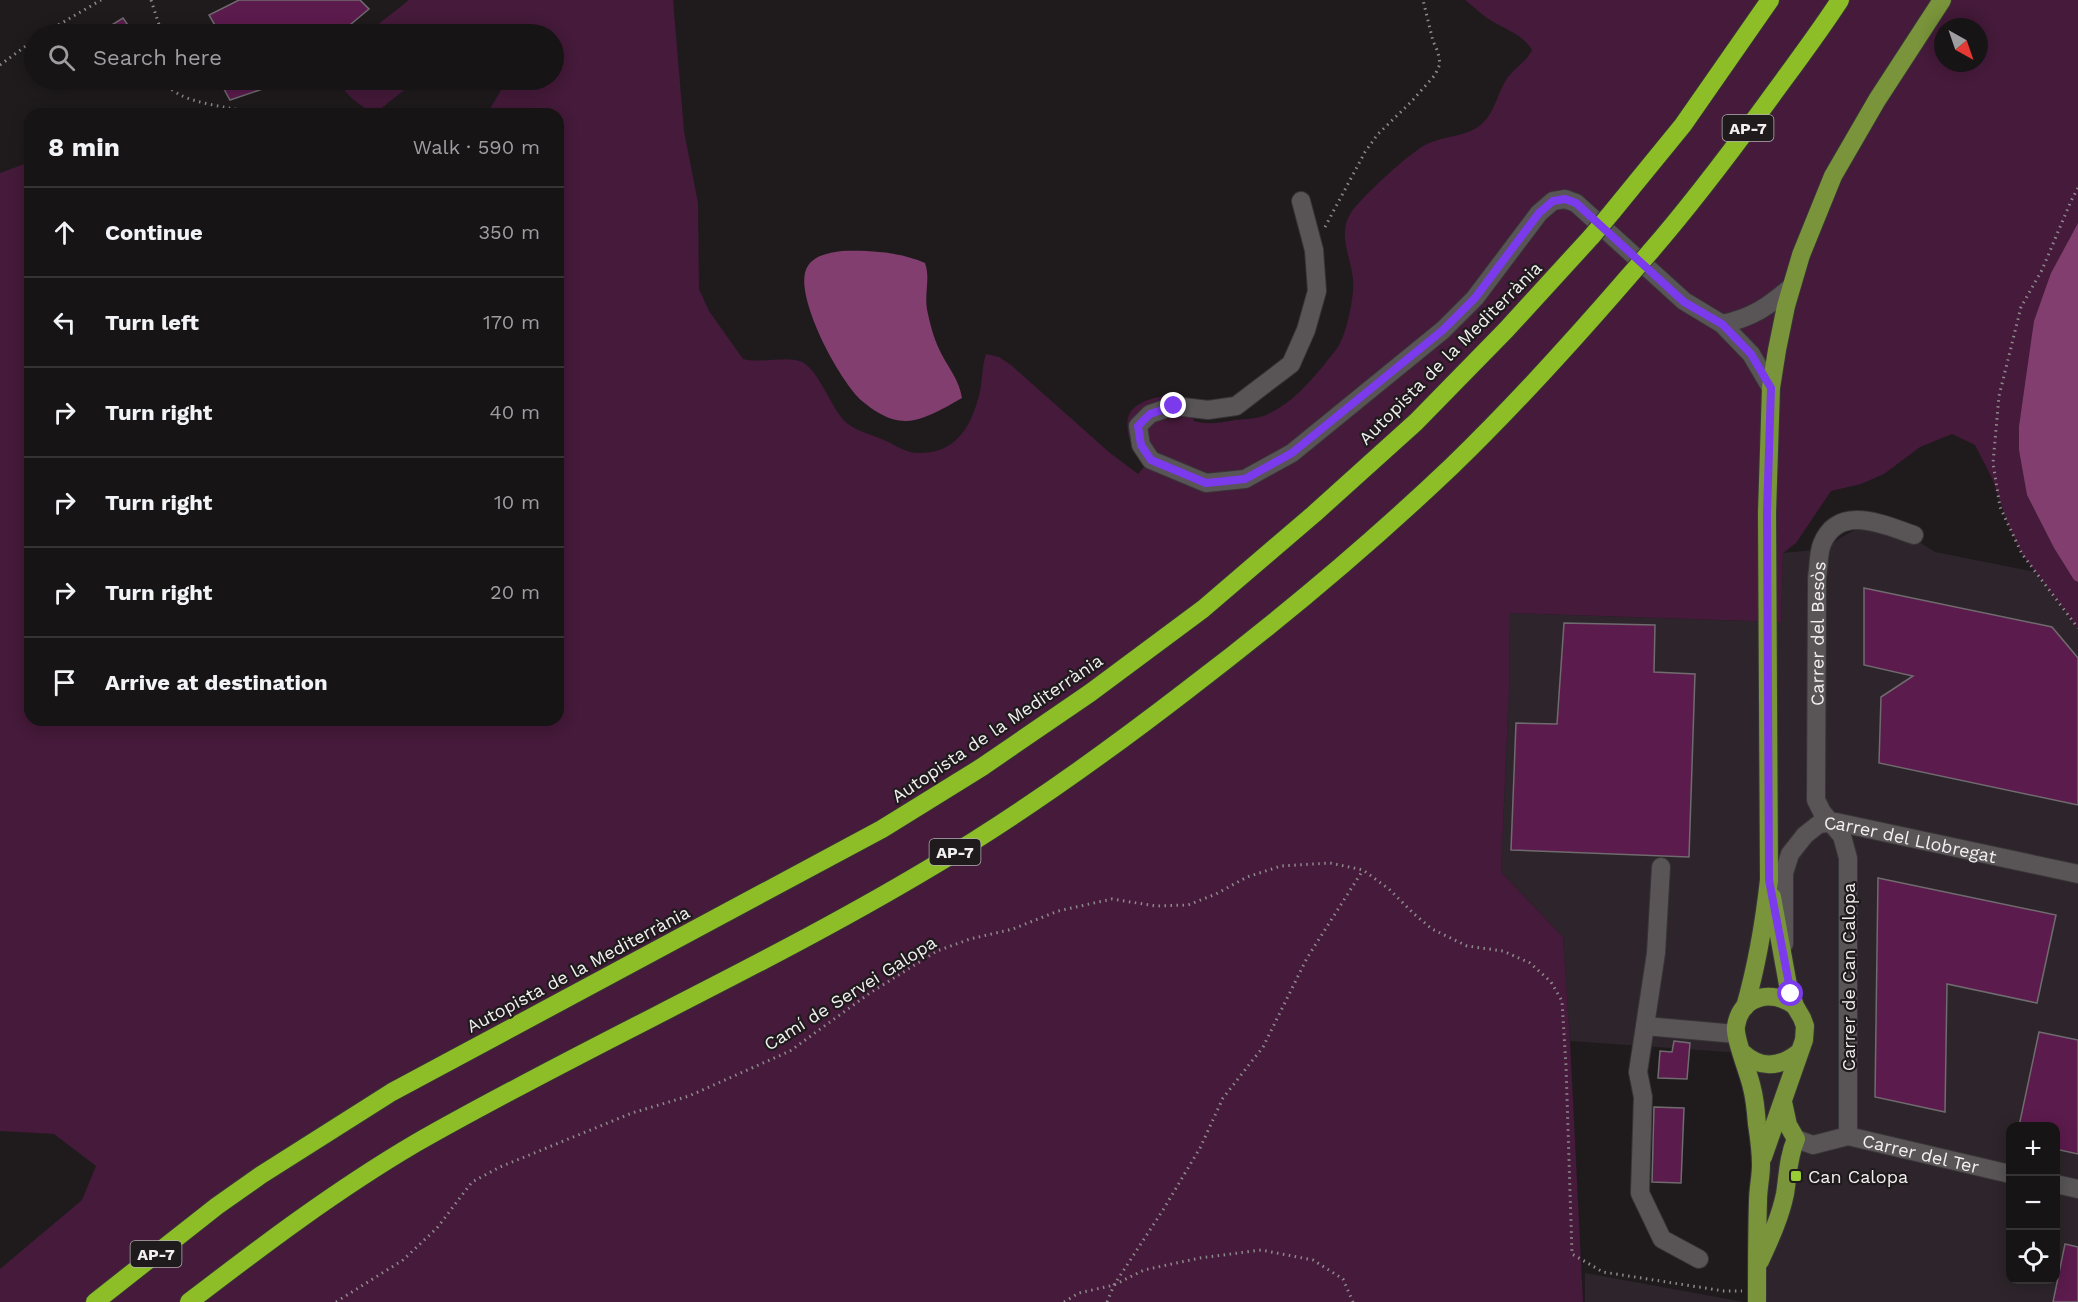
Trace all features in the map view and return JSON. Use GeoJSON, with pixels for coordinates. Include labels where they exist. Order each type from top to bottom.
{"type":"FeatureCollection","features":[{"type":"Feature","properties":{"kind":"highway","name":"Autopista de la Mediterrània"},"geometry":{"type":"LineString","coordinates":[[95,1302],[261,1174],[392,1092],[882,829],[982,767],[1090,693],[1203,609],[1400,438],[1506,330],[1592,236],[1683,124],[1770,0]]}},
{"type":"Feature","properties":{"kind":"highway","name":"AP-7"},"geometry":{"type":"LineString","coordinates":[[189,1302],[311,1209],[413,1145],[584,1051],[808,935],[928,869],[1022,810],[1122,740],[1268,629],[1421,495],[1544,372],[1677,221],[1735,146],[1840,0]]}},
{"type":"Feature","properties":{"kind":"main road"},"geometry":{"type":"LineString","coordinates":[[1745,1007],[1762,939],[1769,880],[1767,513],[1771,388],[1777,350],[1791,287],[1801,255],[1833,177],[1877,100],[1942,0]]}},
{"type":"Feature","properties":{"kind":"main road"},"geometry":{"type":"LineString","coordinates":[[1761,1164],[1804,1040],[1805,1026],[1788,985],[1769,880]]}},
{"type":"Feature","properties":{"kind":"main road"},"geometry":{"type":"LineString","coordinates":[[1757,1296],[1758,1200],[1761,1164],[1753,1090],[1736,1034],[1739,1016],[1753,1000],[1770,996],[1784,999],[1795,1006]]}},
{"type":"Feature","properties":{"kind":"main road"},"geometry":{"type":"LineString","coordinates":[[1743,1053],[1754,1061],[1770,1065],[1782,1064],[1798,1053]]}},
{"type":"Feature","properties":{"kind":"main road"},"geometry":{"type":"LineString","coordinates":[[1757,1268],[1775,1230],[1785,1195],[1792,1149],[1796,1139],[1788,1125],[1783,1102]]}},
{"type":"Feature","properties":{"kind":"street"},"geometry":{"type":"LineString","coordinates":[[1301,201],[1314,250],[1317,291],[1306,330],[1291,364],[1236,406],[1208,411],[1174,406],[1150,414],[1138,426],[1141,445],[1151,460],[1206,483],[1245,479],[1292,453],[1443,330],[1475,298],[1539,213],[1553,201],[1565,199],[1576,203],[1684,302],[1722,324],[1751,354],[1771,388]]}},
{"type":"Feature","properties":{"kind":"street"},"geometry":{"type":"LineString","coordinates":[[1722,324],[1750,317],[1775,301],[1791,287]]}},
{"type":"Feature","properties":{"kind":"street","name":"Carrer del Besòs"},"geometry":{"type":"LineString","coordinates":[[1832,823],[1822,812],[1816,800],[1817,577],[1821,546],[1830,530],[1849,520],[1870,520],[1914,535]]}},
{"type":"Feature","properties":{"kind":"street","name":"Carrer del Llobregat"},"geometry":{"type":"LineString","coordinates":[[1783,961],[1786,929],[1784,873],[1790,854],[1805,835],[1819,824],[1832,823],[2078,874]]}},
{"type":"Feature","properties":{"kind":"street","name":"Carrer de Can Calopa"},"geometry":{"type":"LineString","coordinates":[[1832,823],[1842,836],[1848,858],[1848,1136]]}},
{"type":"Feature","properties":{"kind":"street"},"geometry":{"type":"LineString","coordinates":[[1661,867],[1656,953],[1638,1072],[1642,1097],[1640,1193],[1662,1239],[1699,1259]]}},
{"type":"Feature","properties":{"kind":"street"},"geometry":{"type":"LineString","coordinates":[[1645,1026],[1736,1034]]}},
{"type":"Feature","properties":{"kind":"street","name":"Carrer del Ter"},"geometry":{"type":"LineString","coordinates":[[1796,1139],[1813,1145],[1848,1136],[2006,1173]]}},
{"type":"Feature","properties":{"kind":"street"},"geometry":{"type":"LineString","coordinates":[[2060,1185],[2078,1189]]}},
{"type":"Feature","properties":{"kind":"path"},"geometry":{"type":"LineString","coordinates":[[60,24],[101,0]]}},
{"type":"Feature","properties":{"kind":"path"},"geometry":{"type":"LineString","coordinates":[[152,0],[159,24]]}},
{"type":"Feature","properties":{"kind":"path"},"geometry":{"type":"LineString","coordinates":[[1314,250],[1337,202],[1371,143],[1435,75],[1440,64],[1424,0]]}},
{"type":"Feature","properties":{"kind":"path"},"geometry":{"type":"LineString","coordinates":[[0,65],[24,47]]}},
{"type":"Feature","properties":{"kind":"path"},"geometry":{"type":"LineString","coordinates":[[174,90],[187,99],[230,108]]}},
{"type":"Feature","properties":{"kind":"path"},"geometry":{"type":"LineString","coordinates":[[2078,188],[2042,270],[2021,307],[1999,396],[1993,463],[2000,507],[2022,554],[2078,628]]}},
{"type":"Feature","properties":{"kind":"path","name":"Camí de Servei Galopa"},"geometry":{"type":"LineString","coordinates":[[336,1302],[404,1260],[438,1228],[472,1182],[500,1167],[632,1113],[689,1096],[790,1051],[870,993],[937,951],[970,939],[1013,929],[1058,911],[1112,899],[1156,906],[1188,905],[1216,894],[1247,877],[1281,866],[1330,863],[1363,870],[1389,889],[1432,928],[1467,946],[1503,951],[1530,963],[1551,982],[1562,1001],[1572,1254],[1603,1272],[1757,1296]]}},
{"type":"Feature","properties":{"kind":"path"},"geometry":{"type":"LineString","coordinates":[[1107,1302],[1114,1285],[1200,1148],[1223,1098],[1263,1047],[1307,958],[1363,870]]}},
{"type":"Feature","properties":{"kind":"path"},"geometry":{"type":"LineString","coordinates":[[1064,1302],[1079,1293],[1114,1285],[1144,1270],[1200,1258],[1261,1250],[1313,1260],[1343,1280],[1353,1302]]}},
{"type":"Feature","properties":{"kind":"shaded area"},"geometry":{"type":"Polygon","coordinates":[[[409,0],[673,0],[684,131],[698,203],[699,289],[709,311],[743,359],[758,361],[789,359],[802,362],[815,374],[837,411],[848,424],[904,450],[928,453],[949,445],[964,431],[980,393],[986,354],[999,357],[1110,453],[1138,474],[1146,465],[1132,445],[1127,425],[1130,413],[1138,405],[1162,397],[1173,397],[1189,410],[1194,421],[1209,423],[1262,416],[1275,411],[1298,393],[1338,347],[1346,327],[1352,296],[1352,270],[1345,231],[1352,211],[1387,175],[1419,149],[1433,141],[1472,130],[1484,122],[1508,77],[1532,50],[1521,38],[1488,19],[1465,0],[2078,0],[2078,223],[2051,273],[2025,386],[2019,426],[2027,495],[2054,548],[2074,580],[2078,582],[2078,628],[2022,554],[2008,524],[1992,478],[1975,445],[1952,434],[1920,447],[1884,474],[1861,484],[1831,491],[1796,543],[1783,553],[1781,622],[1510,613],[1501,872],[1563,937],[1583,1302],[0,1302],[0,1269],[82,1200],[96,1166],[54,1134],[0,1131],[0,173],[24,164],[24,726],[564,726],[564,108],[491,108],[501,90],[564,90],[564,24],[379,24],[409,0]]]}},
{"type":"Feature","properties":{"kind":"shaded area"},"geometry":{"type":"Polygon","coordinates":[[[404,90],[382,108],[365,108],[345,91],[404,90]]]}},
{"type":"Feature","properties":{"kind":"shaded area"},"geometry":{"type":"Polygon","coordinates":[[[2078,223],[2078,582],[2074,580],[2054,548],[2027,495],[2019,450],[2019,426],[2034,321],[2051,273],[2078,223]]]}},
{"type":"Feature","properties":{"kind":"shaded area"},"geometry":{"type":"Polygon","coordinates":[[[842,251],[884,252],[925,263],[927,269],[926,300],[930,324],[937,345],[956,380],[962,398],[928,416],[901,421],[877,412],[853,391],[822,340],[804,286],[805,273],[810,263],[825,254],[842,251]]]}},
{"type":"Feature","properties":{"kind":"shaded area"},"geometry":{"type":"Polygon","coordinates":[[[1879,525],[1919,542],[1935,552],[2035,572],[2078,628],[2078,1302],[1757,1302],[1758,1205],[1743,1053],[1570,1041],[1563,937],[1501,872],[1510,613],[1781,622],[1783,553],[1826,549],[1857,529],[1879,525]]]}},
{"type":"Feature","properties":{"kind":"shaded area"},"geometry":{"type":"Polygon","coordinates":[[[1585,1273],[1744,1302],[1585,1302],[1585,1273]]]}},
{"type":"Feature","properties":{"kind":"building"},"geometry":{"type":"Polygon","coordinates":[[[239,0],[360,0],[369,9],[351,24],[214,24],[209,15],[239,0]]]}},
{"type":"Feature","properties":{"kind":"building"},"geometry":{"type":"Polygon","coordinates":[[[123,18],[127,24],[113,24],[123,18]]]}},
{"type":"Feature","properties":{"kind":"building"},"geometry":{"type":"Polygon","coordinates":[[[224,90],[259,90],[230,100],[224,90]]]}},
{"type":"Feature","properties":{"kind":"building"},"geometry":{"type":"Polygon","coordinates":[[[1864,588],[2052,627],[2078,658],[2078,805],[1879,763],[1881,697],[1913,676],[1864,665],[1864,588]]]}},
{"type":"Feature","properties":{"kind":"building"},"geometry":{"type":"Polygon","coordinates":[[[1564,623],[1655,625],[1654,672],[1695,674],[1689,857],[1511,850],[1516,723],[1557,724],[1564,623]]]}},
{"type":"Feature","properties":{"kind":"building"},"geometry":{"type":"Polygon","coordinates":[[[1878,878],[2056,915],[2037,1003],[1947,984],[1945,1112],[1875,1097],[1878,878]]]}},
{"type":"Feature","properties":{"kind":"building"},"geometry":{"type":"Polygon","coordinates":[[[2039,1032],[2078,1040],[2078,1154],[2060,1150],[2060,1122],[2020,1122],[2039,1032]]]}},
{"type":"Feature","properties":{"kind":"building"},"geometry":{"type":"Polygon","coordinates":[[[1674,1041],[1690,1043],[1687,1079],[1658,1078],[1660,1051],[1672,1052],[1674,1041]]]}},
{"type":"Feature","properties":{"kind":"building"},"geometry":{"type":"Polygon","coordinates":[[[1654,1107],[1684,1108],[1681,1183],[1652,1182],[1654,1107]]]}},
{"type":"Feature","properties":{"kind":"building"},"geometry":{"type":"Polygon","coordinates":[[[2065,1244],[2078,1247],[2078,1302],[2053,1302],[2057,1284],[2060,1284],[2060,1268],[2065,1244]]]}},
{"type":"Feature","properties":{"kind":"place","name":"Can Calopa"},"geometry":{"type":"Point","coordinates":[1796,1176]}},
{"type":"Feature","properties":{"kind":"route"},"geometry":{"type":"LineString","coordinates":[[1174,406],[1150,414],[1138,426],[1141,445],[1151,460],[1206,483],[1245,479],[1292,453],[1443,330],[1475,298],[1539,213],[1553,201],[1565,199],[1576,203],[1684,302],[1722,324],[1751,354],[1771,388],[1767,513],[1769,880],[1791,994]]}}]}
